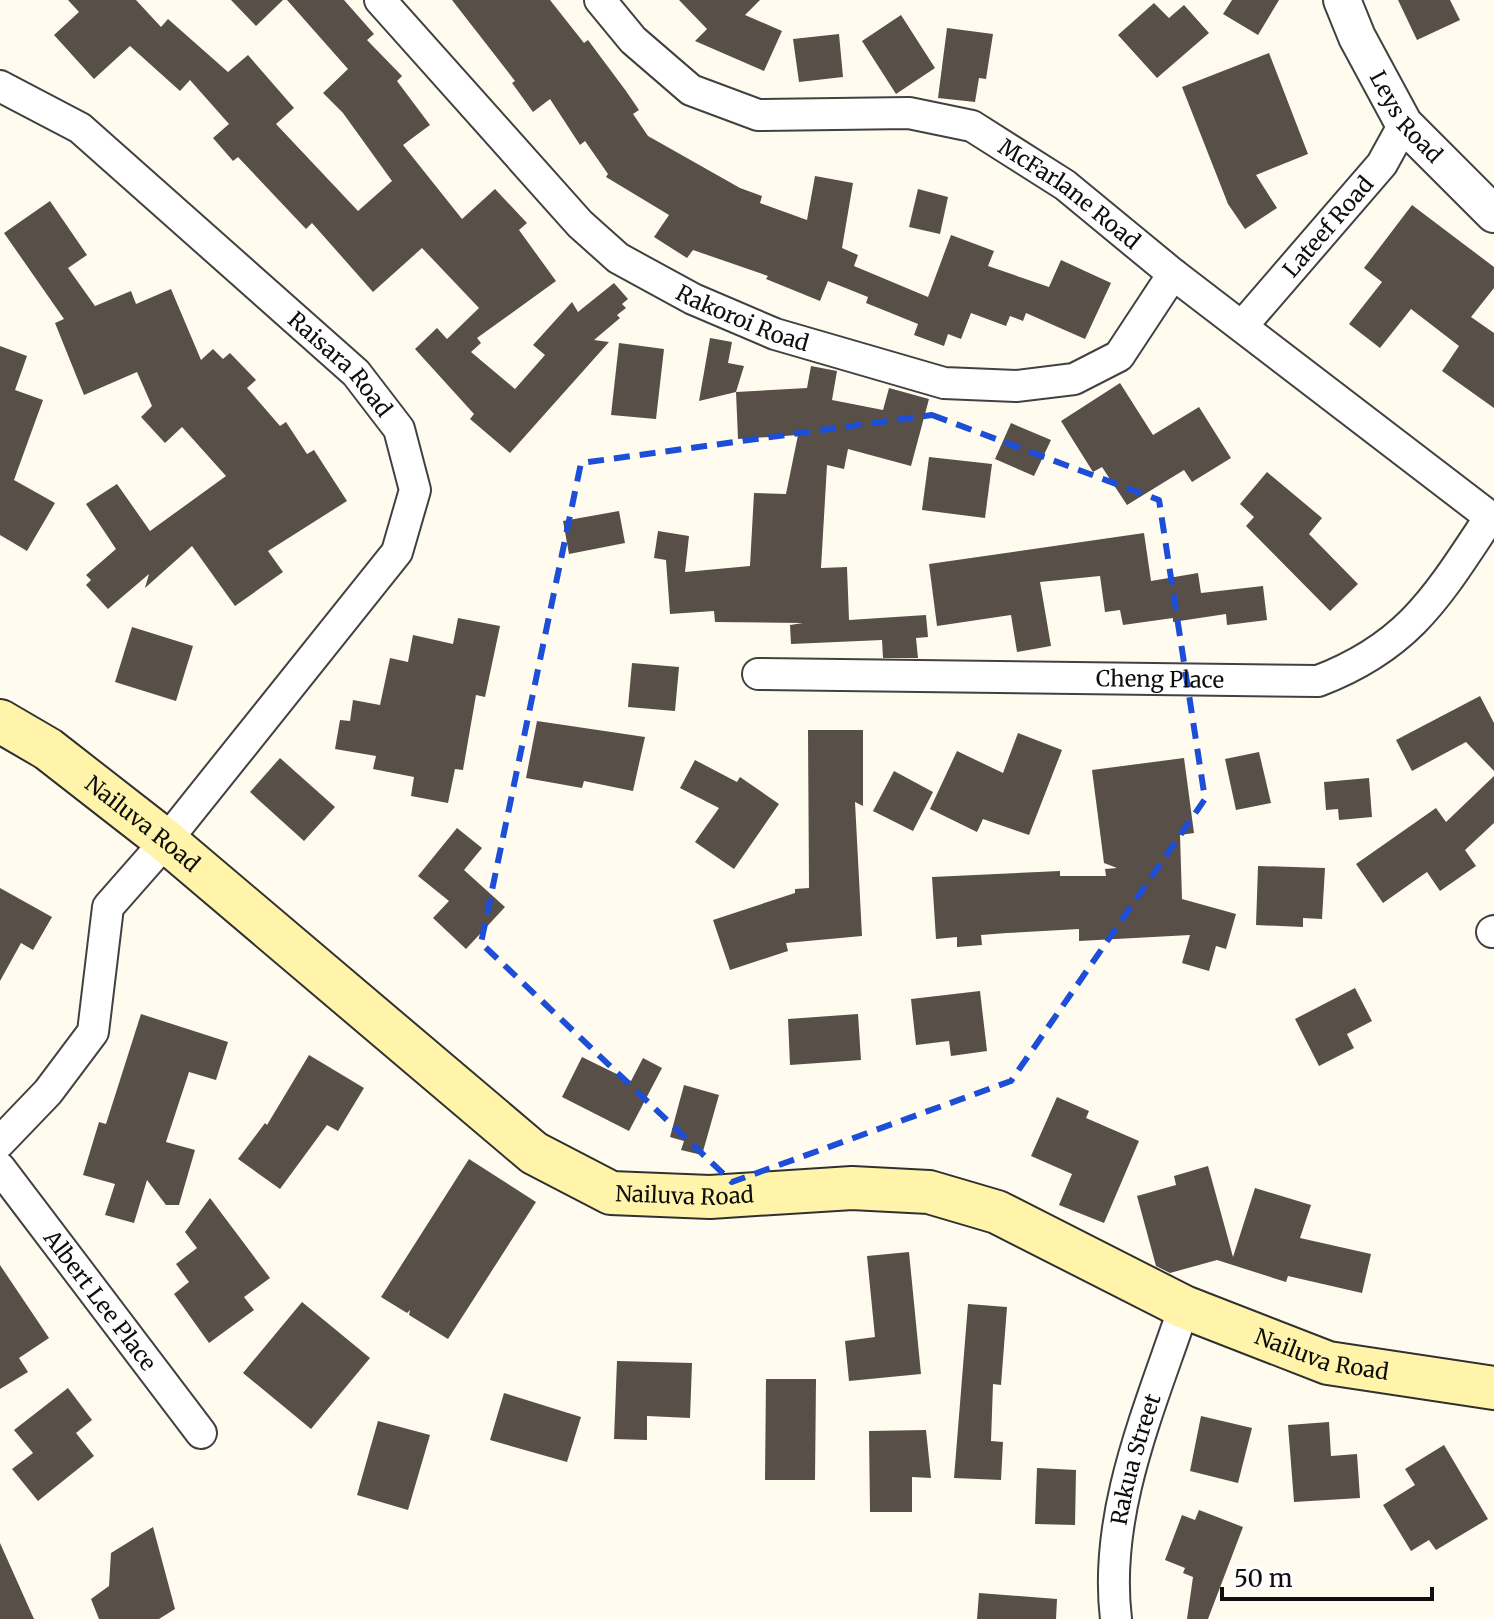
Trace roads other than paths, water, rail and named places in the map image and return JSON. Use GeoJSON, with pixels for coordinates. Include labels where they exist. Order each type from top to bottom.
{"type":"FeatureCollection","features":[{"type":"Feature","properties":{"kind":"main road","name":"Nailuva Road"},"geometry":{"type":"LineString","coordinates":[[0,721],[48,749],[166,841],[534,1153],[611,1193],[710,1197],[852,1188],[929,1192],[997,1212],[1184,1307],[1328,1363],[1494,1388]]}},
{"type":"Feature","properties":{"kind":"street","name":"Rakoroi Road"},"geometry":{"type":"LineString","coordinates":[[380,0],[580,224],[618,258],[693,299],[775,334],[944,383],[1016,386],[1074,379],[1119,356],[1173,274]]}},
{"type":"Feature","properties":{"kind":"street","name":"McFarlane Road"},"geometry":{"type":"LineString","coordinates":[[600,0],[633,40],[691,90],[758,115],[909,113],[972,126],[1065,185],[1173,274],[1492,518]]}},
{"type":"Feature","properties":{"kind":"street","name":"Leys Road"},"geometry":{"type":"LineString","coordinates":[[1342,0],[1357,37],[1404,124],[1494,214]]}},
{"type":"Feature","properties":{"kind":"street","name":"Raisara Road"},"geometry":{"type":"LineString","coordinates":[[0,86],[80,128],[356,373],[399,429],[415,490],[397,552],[166,841],[108,907],[93,1032],[48,1092],[0,1142]]}},
{"type":"Feature","properties":{"kind":"street","name":"Lateef Road"},"geometry":{"type":"LineString","coordinates":[[1243,325],[1382,164],[1404,124]]}},
{"type":"Feature","properties":{"kind":"street","name":"Cheng Place"},"geometry":{"type":"LineString","coordinates":[[758,674],[1318,681],[1354,667],[1389,645],[1421,615],[1492,518]]}},
{"type":"Feature","properties":{"kind":"street","name":"Albert Lee Place"},"geometry":{"type":"LineString","coordinates":[[0,1168],[201,1433]]}},
{"type":"Feature","properties":{"kind":"street","name":"Rakua Street"},"geometry":{"type":"LineString","coordinates":[[1116,1619],[1116,1556],[1128,1472],[1184,1307]]}}]}
